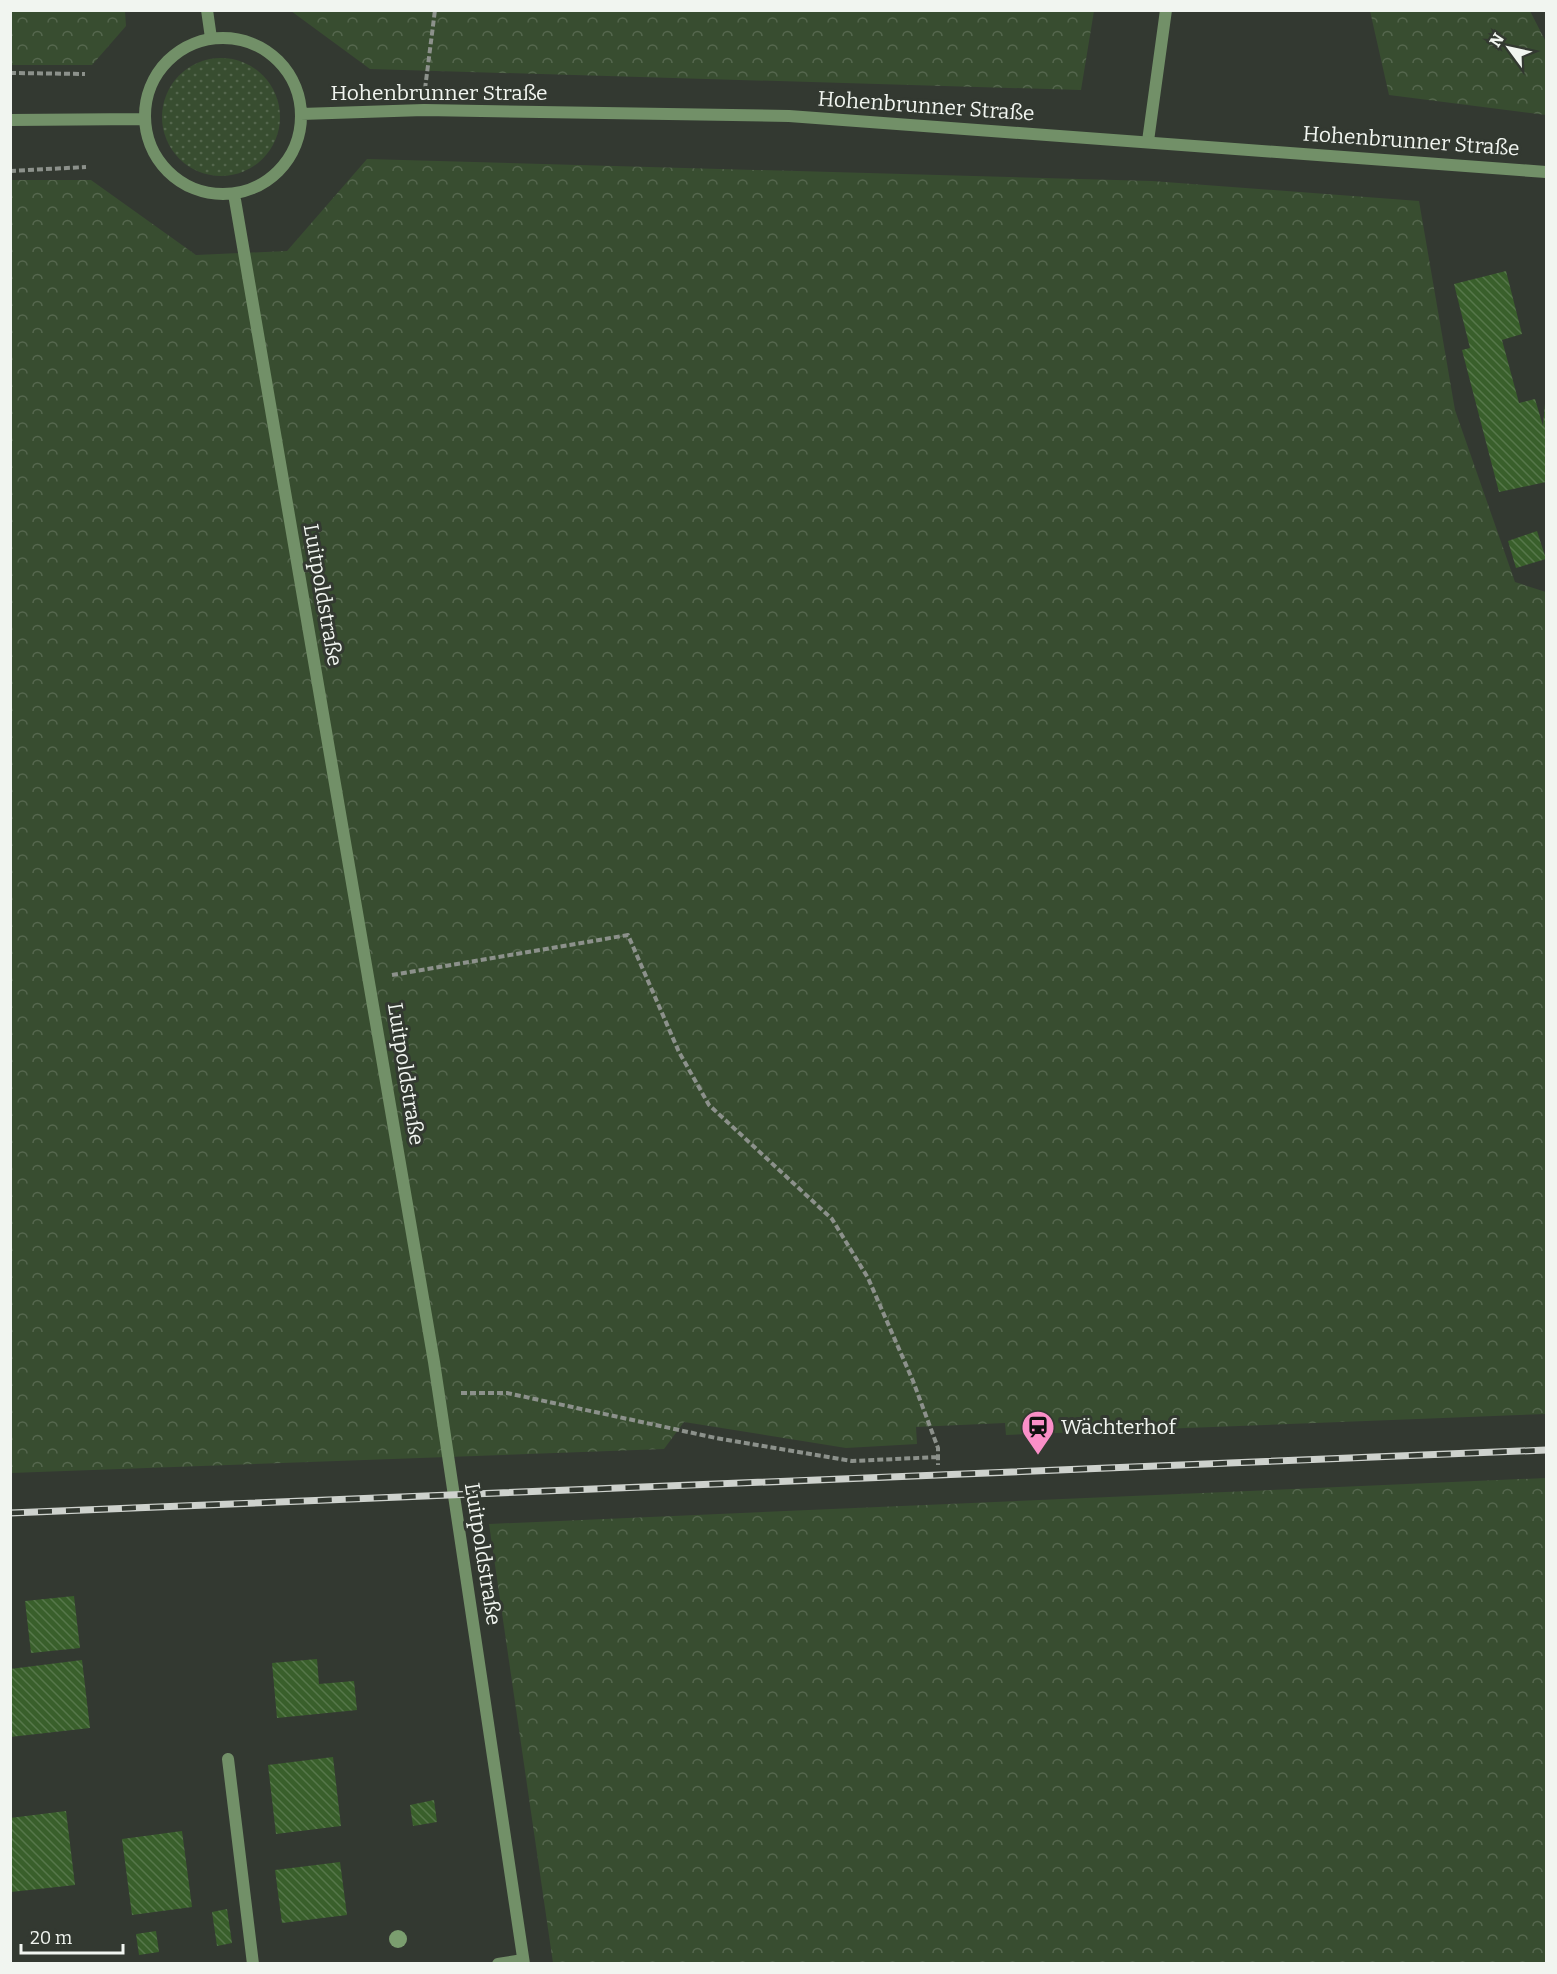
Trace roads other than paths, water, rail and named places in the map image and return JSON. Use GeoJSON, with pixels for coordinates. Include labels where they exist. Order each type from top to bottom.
{"type":"FeatureCollection","features":[{"type":"Feature","properties":{"kind":"street"},"geometry":{"type":"LineString","coordinates":[[207,10],[211,38]]}},
{"type":"Feature","properties":{"kind":"street"},"geometry":{"type":"LineString","coordinates":[[1148,141],[1166,10]]}},
{"type":"Feature","properties":{"kind":"street"},"geometry":{"type":"LineString","coordinates":[[211,38],[237,38],[262,48],[282,65],[296,88],[302,114],[298,137],[289,157],[274,174],[255,187],[234,194],[207,193],[183,183],[163,167],[150,144],[144,119],[149,91],[162,66],[184,48],[211,38]]}},
{"type":"Feature","properties":{"kind":"street","name":"Hohenbrunner Straße"},"geometry":{"type":"LineString","coordinates":[[302,114],[424,110],[789,116],[1546,172]]}},
{"type":"Feature","properties":{"kind":"street"},"geometry":{"type":"LineString","coordinates":[[10,120],[144,119]]}},
{"type":"Feature","properties":{"kind":"street","name":"Luitpoldstraße"},"geometry":{"type":"LineString","coordinates":[[234,194],[435,1362],[524,1962]]}},
{"type":"Feature","properties":{"kind":"street"},"geometry":{"type":"LineString","coordinates":[[228,1759],[253,1964]]}},
{"type":"Feature","properties":{"kind":"street"},"geometry":{"type":"LineString","coordinates":[[498,1964],[524,1962]]}},
{"type":"Feature","properties":{"kind":"railway"},"geometry":{"type":"LineString","coordinates":[[10,1513],[1546,1450]]}},
{"type":"Feature","properties":{"kind":"place","name":"Wächterhof"},"geometry":{"type":"Point","coordinates":[1038,1456]}}]}
